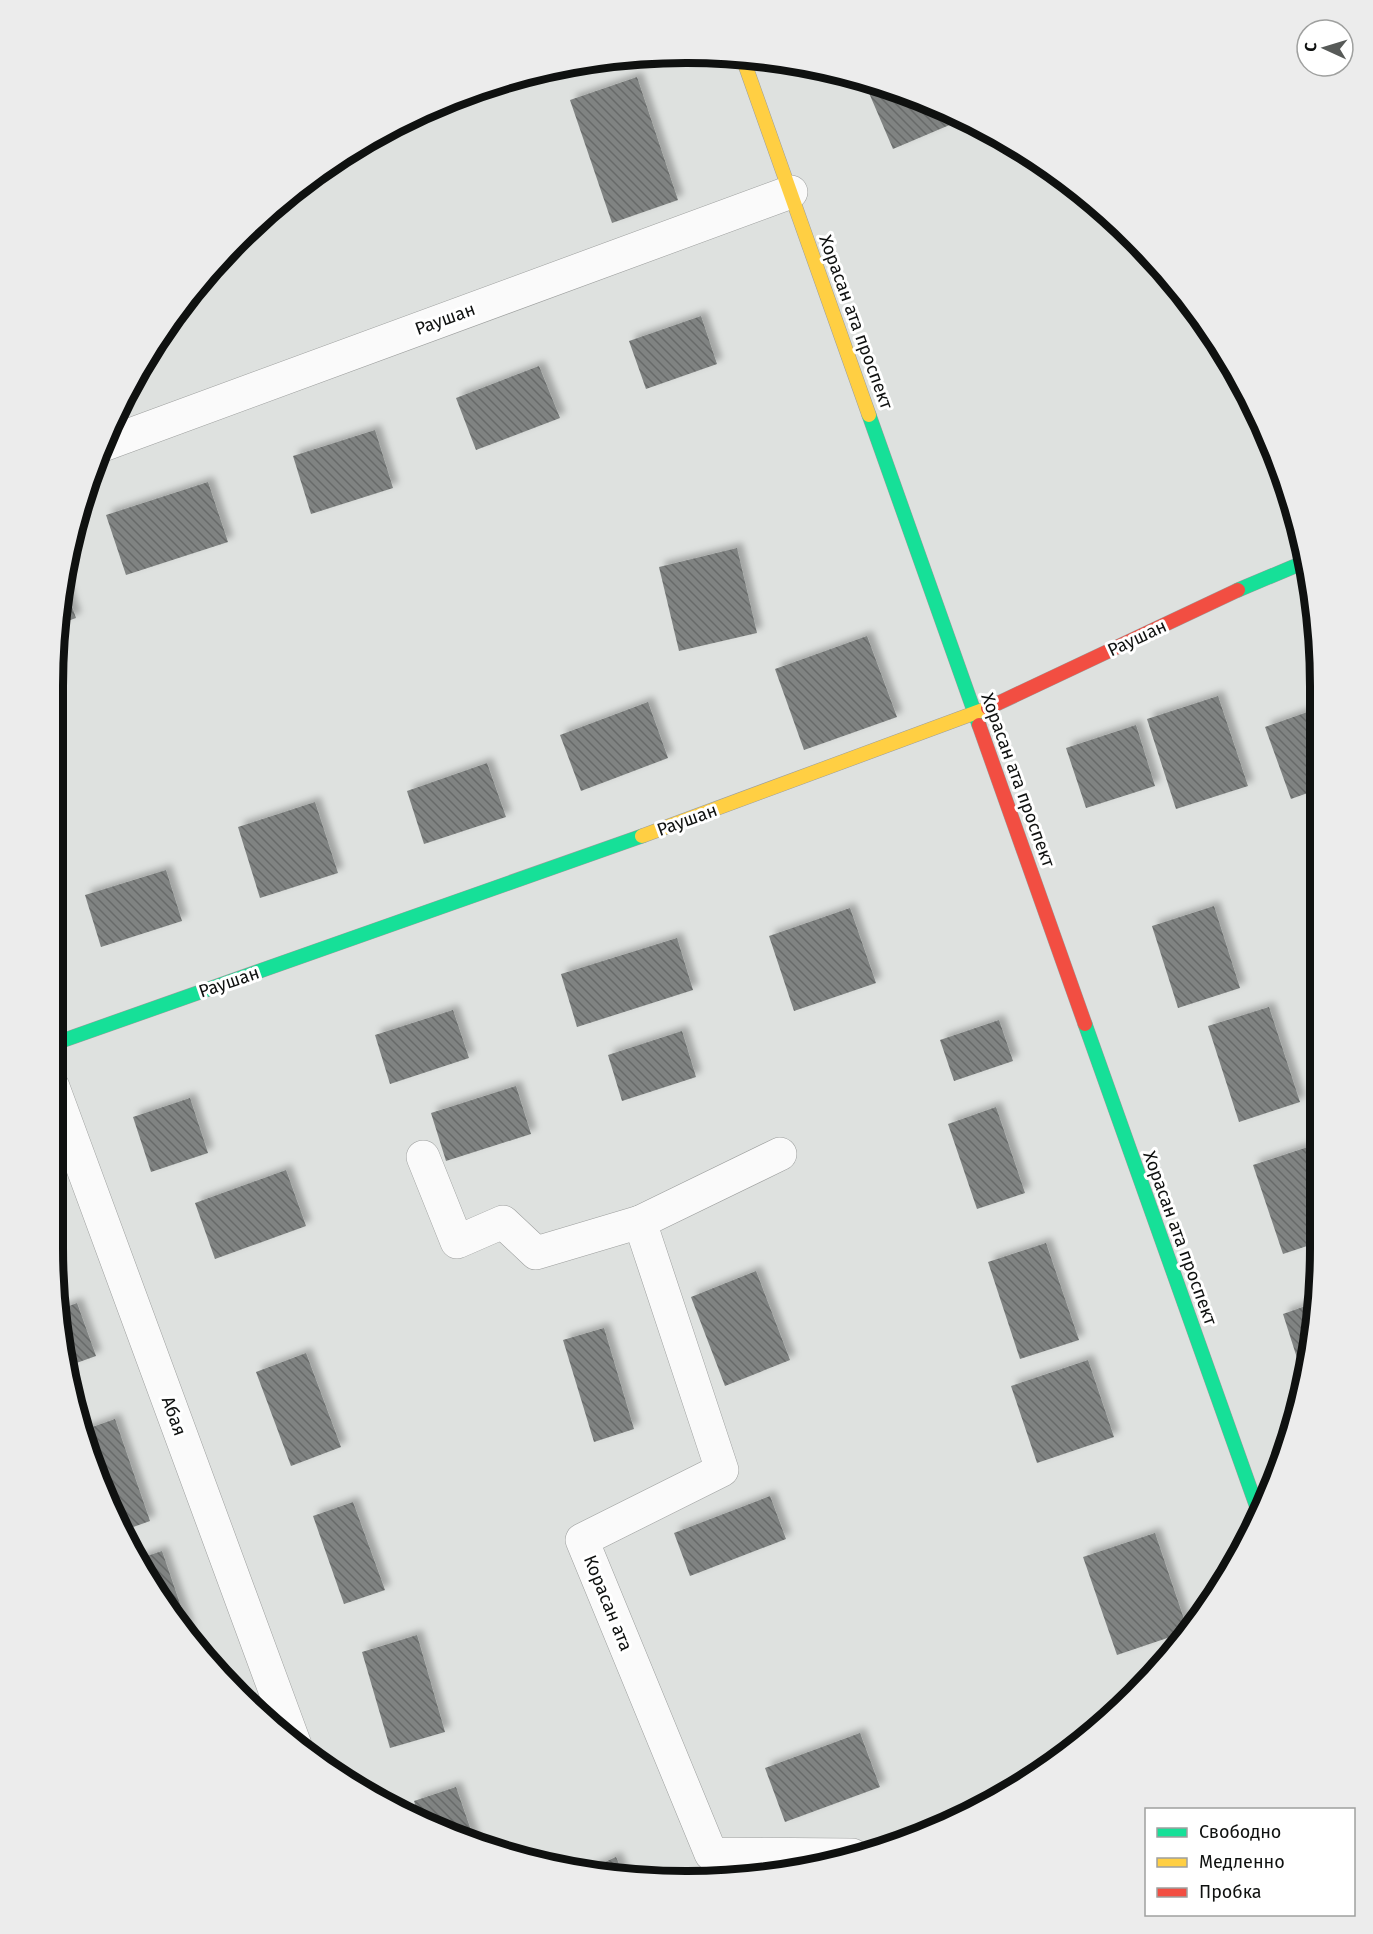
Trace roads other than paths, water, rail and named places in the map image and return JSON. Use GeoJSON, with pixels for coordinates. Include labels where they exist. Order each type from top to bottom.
{"type":"FeatureCollection","features":[{"type":"Feature","properties":{"kind":"main road","name":"Хорасан ата проспект"},"geometry":{"type":"LineString","coordinates":[[746,66],[1255,1503]]}},
{"type":"Feature","properties":{"kind":"main road","name":"Раушан"},"geometry":{"type":"LineString","coordinates":[[63,1040],[616,846],[976,714],[1276,572],[1298,564]]}},
{"type":"Feature","properties":{"kind":"street","name":"Раушан"},"geometry":{"type":"LineString","coordinates":[[113,441],[791,192]]}},
{"type":"Feature","properties":{"kind":"street","name":"Абая"},"geometry":{"type":"LineString","coordinates":[[63,1117],[288,1727]]}},
{"type":"Feature","properties":{"kind":"street"},"geometry":{"type":"LineString","coordinates":[[423,1157],[457,1242],[503,1222],[536,1253],[640,1222],[780,1154]]}},
{"type":"Feature","properties":{"kind":"street","name":"Корасан ата"},"geometry":{"type":"LineString","coordinates":[[640,1222],[722,1470],[582,1540],[711,1854],[827,1855]]}}]}
